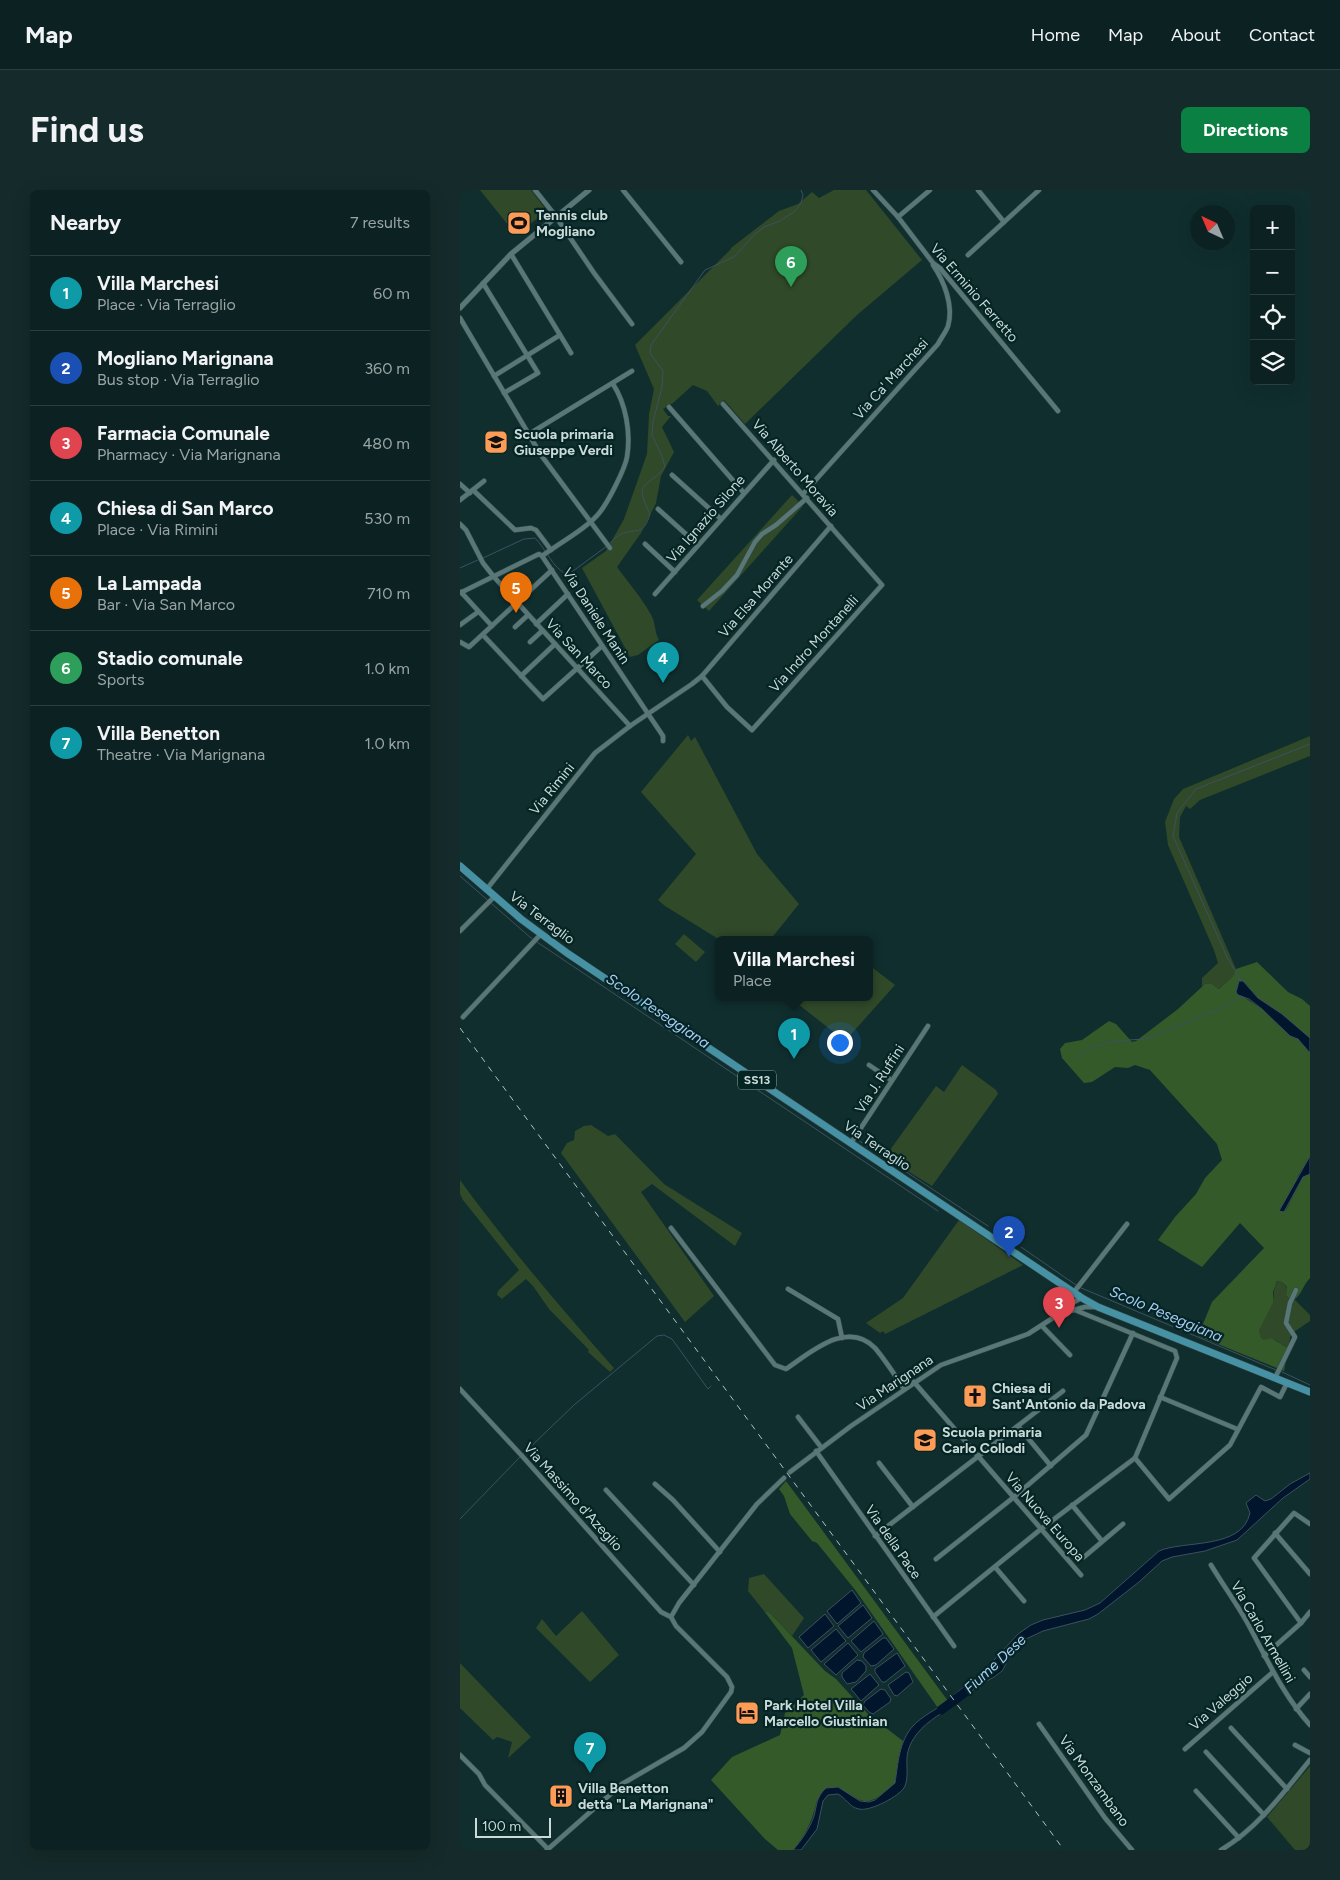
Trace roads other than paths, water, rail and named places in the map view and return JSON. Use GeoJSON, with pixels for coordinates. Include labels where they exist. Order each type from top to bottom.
{"type":"FeatureCollection","features":[{"type":"Feature","properties":{"kind":"main road","name":"Via Terraglio"},"geometry":{"type":"LineString","coordinates":[[460,866],[493,899],[539,936],[1062,1285],[1077,1289],[1082,1298],[1098,1307],[1277,1373],[1286,1385],[1310,1392]]}},
{"type":"Feature","properties":{"kind":"street"},"geometry":{"type":"LineString","coordinates":[[535,190],[632,324]]}},
{"type":"Feature","properties":{"kind":"street"},"geometry":{"type":"LineString","coordinates":[[460,308],[512,254],[589,190]]}},
{"type":"Feature","properties":{"kind":"street"},"geometry":{"type":"LineString","coordinates":[[623,190],[681,262]]}},
{"type":"Feature","properties":{"kind":"street","name":"Via Erminio Ferretto"},"geometry":{"type":"LineString","coordinates":[[873,190],[898,217],[933,263],[940,268],[1058,411]]}},
{"type":"Feature","properties":{"kind":"street"},"geometry":{"type":"LineString","coordinates":[[898,217],[930,190]]}},
{"type":"Feature","properties":{"kind":"street"},"geometry":{"type":"LineString","coordinates":[[978,190],[1004,222]]}},
{"type":"Feature","properties":{"kind":"street"},"geometry":{"type":"LineString","coordinates":[[968,255],[1039,190]]}},
{"type":"Feature","properties":{"kind":"street"},"geometry":{"type":"LineString","coordinates":[[512,254],[572,353]]}},
{"type":"Feature","properties":{"kind":"street","name":"Via Ca' Marchesi"},"geometry":{"type":"LineString","coordinates":[[703,606],[722,591],[737,575],[755,542],[762,534],[776,525],[805,496],[938,344],[948,326],[949,311],[945,285],[933,263]]}},
{"type":"Feature","properties":{"kind":"street"},"geometry":{"type":"LineString","coordinates":[[483,283],[538,373],[504,393]]}},
{"type":"Feature","properties":{"kind":"street"},"geometry":{"type":"LineString","coordinates":[[460,318],[541,455],[610,548]]}},
{"type":"Feature","properties":{"kind":"street"},"geometry":{"type":"LineString","coordinates":[[494,376],[560,335]]}},
{"type":"Feature","properties":{"kind":"street"},"geometry":{"type":"LineString","coordinates":[[529,434],[632,371]]}},
{"type":"Feature","properties":{"kind":"street"},"geometry":{"type":"LineString","coordinates":[[492,626],[461,592],[539,554],[543,555],[590,522],[600,512],[627,459],[628,442],[624,408],[620,395],[613,384]]}},
{"type":"Feature","properties":{"kind":"street","name":"Via Alberto Moravia"},"geometry":{"type":"LineString","coordinates":[[724,404],[849,547]]}},
{"type":"Feature","properties":{"kind":"street"},"geometry":{"type":"LineString","coordinates":[[670,407],[744,493]]}},
{"type":"Feature","properties":{"kind":"street","name":"Via Ignazio Silone"},"geometry":{"type":"LineString","coordinates":[[655,594],[774,460]]}},
{"type":"Feature","properties":{"kind":"street"},"geometry":{"type":"LineString","coordinates":[[672,475],[721,519]]}},
{"type":"Feature","properties":{"kind":"street"},"geometry":{"type":"LineString","coordinates":[[460,500],[484,481]]}},
{"type":"Feature","properties":{"kind":"street"},"geometry":{"type":"LineString","coordinates":[[460,484],[472,491],[515,530],[531,528],[536,530],[550,550]]}},
{"type":"Feature","properties":{"kind":"street"},"geometry":{"type":"LineString","coordinates":[[658,509],[698,545]]}},
{"type":"Feature","properties":{"kind":"street","name":"Via San Marco"},"geometry":{"type":"LineString","coordinates":[[460,524],[466,530],[482,563],[630,726]]}},
{"type":"Feature","properties":{"kind":"street","name":"Via Elsa Morante"},"geometry":{"type":"LineString","coordinates":[[696,681],[831,526]]}},
{"type":"Feature","properties":{"kind":"street"},"geometry":{"type":"LineString","coordinates":[[645,544],[675,572]]}},
{"type":"Feature","properties":{"kind":"street","name":"Via Indro Montanelli"},"geometry":{"type":"LineString","coordinates":[[702,676],[727,707],[752,730],[882,585],[849,547]]}},
{"type":"Feature","properties":{"kind":"street","name":"Via Daniele Manin"},"geometry":{"type":"LineString","coordinates":[[543,555],[648,714]]}},
{"type":"Feature","properties":{"kind":"street"},"geometry":{"type":"LineString","coordinates":[[460,642],[469,647],[552,570]]}},
{"type":"Feature","properties":{"kind":"street"},"geometry":{"type":"LineString","coordinates":[[536,624],[568,594]]}},
{"type":"Feature","properties":{"kind":"street"},"geometry":{"type":"LineString","coordinates":[[460,624],[478,612]]}},
{"type":"Feature","properties":{"kind":"street"},"geometry":{"type":"LineString","coordinates":[[516,627],[528,615]]}},
{"type":"Feature","properties":{"kind":"street"},"geometry":{"type":"LineString","coordinates":[[530,642],[542,631]]}},
{"type":"Feature","properties":{"kind":"street"},"geometry":{"type":"LineString","coordinates":[[483,635],[543,699],[602,646]]}},
{"type":"Feature","properties":{"kind":"street"},"geometry":{"type":"LineString","coordinates":[[521,676],[555,644]]}},
{"type":"Feature","properties":{"kind":"street","name":"Via Rimini"},"geometry":{"type":"LineString","coordinates":[[486,890],[595,753],[630,726],[696,681]]}},
{"type":"Feature","properties":{"kind":"street"},"geometry":{"type":"LineString","coordinates":[[648,714],[663,736],[663,740]]}},
{"type":"Feature","properties":{"kind":"street"},"geometry":{"type":"LineString","coordinates":[[460,931],[493,899]]}},
{"type":"Feature","properties":{"kind":"street"},"geometry":{"type":"LineString","coordinates":[[463,1017],[539,936]]}},
{"type":"Feature","properties":{"kind":"street","name":"Via J. Ruffini"},"geometry":{"type":"LineString","coordinates":[[851,1143],[928,1026]]}},
{"type":"Feature","properties":{"kind":"street"},"geometry":{"type":"LineString","coordinates":[[869,1065],[892,1080]]}},
{"type":"Feature","properties":{"kind":"street"},"geometry":{"type":"LineString","coordinates":[[1077,1289],[1127,1224]]}},
{"type":"Feature","properties":{"kind":"street"},"geometry":{"type":"LineString","coordinates":[[671,1228],[775,1365],[786,1369],[816,1348],[837,1338],[854,1337],[865,1341],[873,1347],[904,1389]]}},
{"type":"Feature","properties":{"kind":"street"},"geometry":{"type":"LineString","coordinates":[[1060,1312],[1066,1298],[1062,1285]]}},
{"type":"Feature","properties":{"kind":"street"},"geometry":{"type":"LineString","coordinates":[[788,1289],[838,1319],[842,1338]]}},
{"type":"Feature","properties":{"kind":"street"},"geometry":{"type":"LineString","coordinates":[[1277,1373],[1295,1337],[1286,1323],[1290,1303],[1296,1290]]}},
{"type":"Feature","properties":{"kind":"street"},"geometry":{"type":"LineString","coordinates":[[933,1617],[1041,1529],[1135,1458],[1177,1358],[1175,1351],[1075,1310],[1082,1303],[1082,1298]]}},
{"type":"Feature","properties":{"kind":"street","name":"Via Marignana"},"geometry":{"type":"LineString","coordinates":[[790,1472],[817,1454],[821,1447],[941,1365],[1028,1334],[1042,1326],[1077,1299],[1082,1298]]}},
{"type":"Feature","properties":{"kind":"street","name":"Via Marignana"},"geometry":{"type":"LineString","coordinates":[[1060,1312],[1098,1307]]}},
{"type":"Feature","properties":{"kind":"street"},"geometry":{"type":"LineString","coordinates":[[1042,1326],[1070,1355]]}},
{"type":"Feature","properties":{"kind":"street"},"geometry":{"type":"LineString","coordinates":[[936,1559],[1014,1497],[1078,1442],[1090,1427],[1133,1333]]}},
{"type":"Feature","properties":{"kind":"street","name":"Via Nuova Europa"},"geometry":{"type":"LineString","coordinates":[[914,1382],[1081,1575]]}},
{"type":"Feature","properties":{"kind":"street"},"geometry":{"type":"LineString","coordinates":[[1135,1458],[1169,1499],[1230,1445],[1261,1387],[1280,1397],[1286,1385]]}},
{"type":"Feature","properties":{"kind":"street","name":"Via Massimo d'Azeglio"},"geometry":{"type":"LineString","coordinates":[[460,1389],[661,1612],[671,1617]]}},
{"type":"Feature","properties":{"kind":"street"},"geometry":{"type":"LineString","coordinates":[[875,1536],[1063,1391]]}},
{"type":"Feature","properties":{"kind":"street"},"geometry":{"type":"LineString","coordinates":[[1160,1397],[1237,1429]]}},
{"type":"Feature","properties":{"kind":"street"},"geometry":{"type":"LineString","coordinates":[[798,1417],[821,1447]]}},
{"type":"Feature","properties":{"kind":"street"},"geometry":{"type":"LineString","coordinates":[[1018,1426],[1051,1466]]}},
{"type":"Feature","properties":{"kind":"street","name":"Via della Pace"},"geometry":{"type":"LineString","coordinates":[[817,1454],[954,1646]]}},
{"type":"Feature","properties":{"kind":"street"},"geometry":{"type":"LineString","coordinates":[[879,1463],[913,1506]]}},
{"type":"Feature","properties":{"kind":"street"},"geometry":{"type":"LineString","coordinates":[[460,1755],[479,1774],[485,1785],[547,1850],[622,1784],[684,1748],[702,1732],[731,1692],[732,1687],[728,1677],[676,1626],[671,1617],[679,1603],[757,1504],[784,1478]]}},
{"type":"Feature","properties":{"kind":"street"},"geometry":{"type":"LineString","coordinates":[[655,1484],[673,1500],[720,1552]]}},
{"type":"Feature","properties":{"kind":"street"},"geometry":{"type":"LineString","coordinates":[[606,1490],[694,1585]]}},
{"type":"Feature","properties":{"kind":"street"},"geometry":{"type":"LineString","coordinates":[[1072,1505],[1102,1541]]}},
{"type":"Feature","properties":{"kind":"street"},"geometry":{"type":"LineString","coordinates":[[1301,1623],[1254,1558],[1294,1512],[1310,1524]]}},
{"type":"Feature","properties":{"kind":"street"},"geometry":{"type":"LineString","coordinates":[[1084,1557],[1123,1524]]}},
{"type":"Feature","properties":{"kind":"street"},"geometry":{"type":"LineString","coordinates":[[1275,1533],[1310,1574]]}},
{"type":"Feature","properties":{"kind":"street","name":"Via Carlo Armellini"},"geometry":{"type":"LineString","coordinates":[[1211,1566],[1247,1623],[1273,1672],[1296,1709],[1310,1725]]}},
{"type":"Feature","properties":{"kind":"street"},"geometry":{"type":"LineString","coordinates":[[995,1567],[1024,1601]]}},
{"type":"Feature","properties":{"kind":"street"},"geometry":{"type":"LineString","coordinates":[[1264,1656],[1301,1623],[1310,1612]]}},
{"type":"Feature","properties":{"kind":"street","name":"Via Carlo Armellini"},"geometry":{"type":"LineString","coordinates":[[1304,1670],[1310,1677]]}},
{"type":"Feature","properties":{"kind":"street","name":"Via Valeggio"},"geometry":{"type":"LineString","coordinates":[[1185,1749],[1273,1672]]}},
{"type":"Feature","properties":{"kind":"street","name":"Via Carlo Armellini"},"geometry":{"type":"LineString","coordinates":[[1296,1709],[1310,1694]]}},
{"type":"Feature","properties":{"kind":"street","name":"Via Monzambano"},"geometry":{"type":"LineString","coordinates":[[1039,1724],[1105,1818],[1132,1850]]}},
{"type":"Feature","properties":{"kind":"street"},"geometry":{"type":"LineString","coordinates":[[1231,1728],[1287,1788]]}},
{"type":"Feature","properties":{"kind":"street"},"geometry":{"type":"LineString","coordinates":[[1294,1745],[1310,1753]]}},
{"type":"Feature","properties":{"kind":"street"},"geometry":{"type":"LineString","coordinates":[[1206,1752],[1264,1815]]}},
{"type":"Feature","properties":{"kind":"street"},"geometry":{"type":"LineString","coordinates":[[1221,1850],[1239,1838],[1264,1815],[1310,1760]]}},
{"type":"Feature","properties":{"kind":"street"},"geometry":{"type":"LineString","coordinates":[[1196,1791],[1239,1838]]}},
{"type":"Feature","properties":{"kind":"water"},"geometry":{"type":"Polygon","coordinates":[[[1239,981],[1243,981],[1258,998],[1282,1014],[1310,1038],[1310,1053],[1298,1039],[1290,1036],[1262,1009],[1249,999],[1238,995],[1236,992],[1239,981]]]}},
{"type":"Feature","properties":{"kind":"water"},"geometry":{"type":"Polygon","coordinates":[[[1310,1156],[1310,1174],[1303,1177],[1284,1212],[1279,1211],[1310,1156]]]}},
{"type":"Feature","properties":{"kind":"water"},"geometry":{"type":"Polygon","coordinates":[[[1310,1473],[1310,1479],[1283,1498],[1237,1540],[1205,1551],[1172,1557],[1162,1561],[1139,1582],[1098,1614],[1089,1619],[1043,1631],[1026,1639],[1011,1655],[1002,1671],[976,1685],[973,1690],[959,1701],[954,1695],[984,1671],[1018,1634],[1031,1625],[1043,1620],[1085,1610],[1100,1603],[1159,1551],[1211,1542],[1236,1533],[1245,1525],[1250,1513],[1246,1503],[1256,1495],[1265,1501],[1271,1499],[1290,1484],[1310,1473]]]}},
{"type":"Feature","properties":{"kind":"water"},"geometry":{"type":"Polygon","coordinates":[[[852,1590],[861,1603],[837,1624],[827,1611],[852,1590]]]}},
{"type":"Feature","properties":{"kind":"water"},"geometry":{"type":"Polygon","coordinates":[[[863,1605],[872,1618],[848,1638],[838,1626],[863,1605]]]}},
{"type":"Feature","properties":{"kind":"water"},"geometry":{"type":"Polygon","coordinates":[[[825,1614],[834,1626],[808,1648],[799,1637],[825,1614]]]}},
{"type":"Feature","properties":{"kind":"water"},"geometry":{"type":"Polygon","coordinates":[[[874,1621],[883,1634],[861,1652],[851,1641],[874,1621]]]}},
{"type":"Feature","properties":{"kind":"water"},"geometry":{"type":"Polygon","coordinates":[[[836,1629],[846,1641],[821,1662],[811,1650],[836,1629]]]}},
{"type":"Feature","properties":{"kind":"water"},"geometry":{"type":"Polygon","coordinates":[[[883,1638],[886,1638],[894,1649],[876,1665],[871,1666],[863,1657],[864,1653],[883,1638]]]}},
{"type":"Feature","properties":{"kind":"water"},"geometry":{"type":"Polygon","coordinates":[[[848,1643],[858,1655],[836,1675],[824,1664],[848,1643]]]}},
{"type":"Feature","properties":{"kind":"water"},"geometry":{"type":"Polygon","coordinates":[[[897,1653],[905,1666],[885,1682],[882,1682],[875,1669],[897,1653]]]}},
{"type":"Feature","properties":{"kind":"water"},"geometry":{"type":"Polygon","coordinates":[[[857,1660],[862,1661],[866,1666],[866,1671],[856,1682],[847,1684],[842,1677],[842,1673],[857,1660]]]}},
{"type":"Feature","properties":{"kind":"water"},"geometry":{"type":"Polygon","coordinates":[[[906,1672],[909,1673],[913,1682],[897,1696],[894,1695],[888,1685],[906,1672]]]}},
{"type":"Feature","properties":{"kind":"water"},"geometry":{"type":"Polygon","coordinates":[[[870,1674],[879,1685],[861,1701],[851,1689],[870,1674]]]}},
{"type":"Feature","properties":{"kind":"water"},"geometry":{"type":"Polygon","coordinates":[[[881,1689],[885,1690],[891,1699],[890,1702],[873,1714],[863,1705],[865,1701],[881,1689]]]}},
{"type":"Feature","properties":{"kind":"water"},"geometry":{"type":"Polygon","coordinates":[[[948,1701],[952,1706],[922,1728],[910,1745],[907,1757],[907,1780],[905,1786],[898,1794],[884,1802],[864,1809],[853,1806],[838,1794],[828,1795],[823,1801],[817,1829],[801,1850],[793,1850],[810,1825],[819,1798],[826,1788],[838,1787],[860,1801],[869,1802],[875,1800],[895,1783],[900,1753],[908,1732],[921,1719],[948,1701]]]}},
{"type":"Feature","properties":{"kind":"waterway"},"geometry":{"type":"LineString","coordinates":[[610,543],[623,533],[643,528],[650,514],[643,495],[644,486],[665,467],[652,435],[653,422],[662,387],[663,371],[650,353],[651,345],[705,270],[734,257],[764,227],[780,221],[795,211],[801,203],[803,195],[801,190]]}},
{"type":"Feature","properties":{"kind":"waterway"},"geometry":{"type":"LineString","coordinates":[[483,558],[524,539],[535,538],[557,567],[566,574],[607,546]]}},
{"type":"Feature","properties":{"kind":"waterway"},"geometry":{"type":"LineString","coordinates":[[460,568],[480,559]]}},
{"type":"Feature","properties":{"kind":"waterway"},"geometry":{"type":"LineString","coordinates":[[1241,981],[1227,957],[1173,836],[1177,813],[1196,789],[1310,744]]}},
{"type":"Feature","properties":{"kind":"waterway","name":"Scolo Peseggiana"},"geometry":{"type":"LineString","coordinates":[[460,876],[531,938],[938,1211]]}},
{"type":"Feature","properties":{"kind":"waterway"},"geometry":{"type":"LineString","coordinates":[[1077,1057],[1089,1049],[1113,1041],[1145,1039],[1159,1034],[1212,1012],[1240,996]]}},
{"type":"Feature","properties":{"kind":"waterway","name":"Scolo Peseggiana"},"geometry":{"type":"LineString","coordinates":[[858,1140],[988,1226]]}},
{"type":"Feature","properties":{"kind":"waterway","name":"Scolo Peseggiana"},"geometry":{"type":"LineString","coordinates":[[1021,1247],[1076,1285]]}},
{"type":"Feature","properties":{"kind":"waterway","name":"Scolo Peseggiana"},"geometry":{"type":"LineString","coordinates":[[1079,1287],[1276,1370]]}},
{"type":"Feature","properties":{"kind":"waterway"},"geometry":{"type":"LineString","coordinates":[[523,1454],[574,1405],[657,1336],[664,1335],[672,1339],[708,1389],[711,1386]]}},
{"type":"Feature","properties":{"kind":"waterway","name":"Scolo Peseggiana"},"geometry":{"type":"LineString","coordinates":[[1280,1371],[1310,1385]]}},
{"type":"Feature","properties":{"kind":"waterway"},"geometry":{"type":"LineString","coordinates":[[460,1519],[520,1457]]}},
{"type":"Feature","properties":{"kind":"waterway","name":"Fiume Dese"},"geometry":{"type":"LineString","coordinates":[[941,1710],[967,1691]]}},
{"type":"Feature","properties":{"kind":"railway"},"geometry":{"type":"LineString","coordinates":[[460,1028],[1064,1850]]}},
{"type":"Feature","properties":{"kind":"place","name":"Tennis club Mogliano"},"geometry":{"type":"Point","coordinates":[519,223]}},
{"type":"Feature","properties":{"kind":"place","name":"Stadio comunale"},"geometry":{"type":"Point","coordinates":[791,287]}},
{"type":"Feature","properties":{"kind":"place","name":"Scuola primaria Giuseppe Verdi"},"geometry":{"type":"Point","coordinates":[496,442]}},
{"type":"Feature","properties":{"kind":"place","name":"La Lampada"},"geometry":{"type":"Point","coordinates":[516,613]}},
{"type":"Feature","properties":{"kind":"place","name":"Chiesa di San Marco"},"geometry":{"type":"Point","coordinates":[663,683]}},
{"type":"Feature","properties":{"kind":"place","name":"Villa Marchesi"},"geometry":{"type":"Point","coordinates":[794,1059]}},
{"type":"Feature","properties":{"kind":"place","name":"Mogliano Marignana"},"geometry":{"type":"Point","coordinates":[1009,1257]}},
{"type":"Feature","properties":{"kind":"place","name":"Farmacia Comunale"},"geometry":{"type":"Point","coordinates":[1059,1328]}},
{"type":"Feature","properties":{"kind":"place","name":"Chiesa di Sant'Antonio da Padova"},"geometry":{"type":"Point","coordinates":[975,1396]}},
{"type":"Feature","properties":{"kind":"place","name":"Scuola primaria Carlo Collodi"},"geometry":{"type":"Point","coordinates":[925,1440]}},
{"type":"Feature","properties":{"kind":"place","name":"Park Hotel Villa Marcello Giustinian"},"geometry":{"type":"Point","coordinates":[747,1713]}},
{"type":"Feature","properties":{"kind":"place","name":"Villa Benetton"},"geometry":{"type":"Point","coordinates":[590,1773]}},
{"type":"Feature","properties":{"kind":"place","name":"Villa Benetton detta \"La Marignana\""},"geometry":{"type":"Point","coordinates":[561,1796]}}]}
